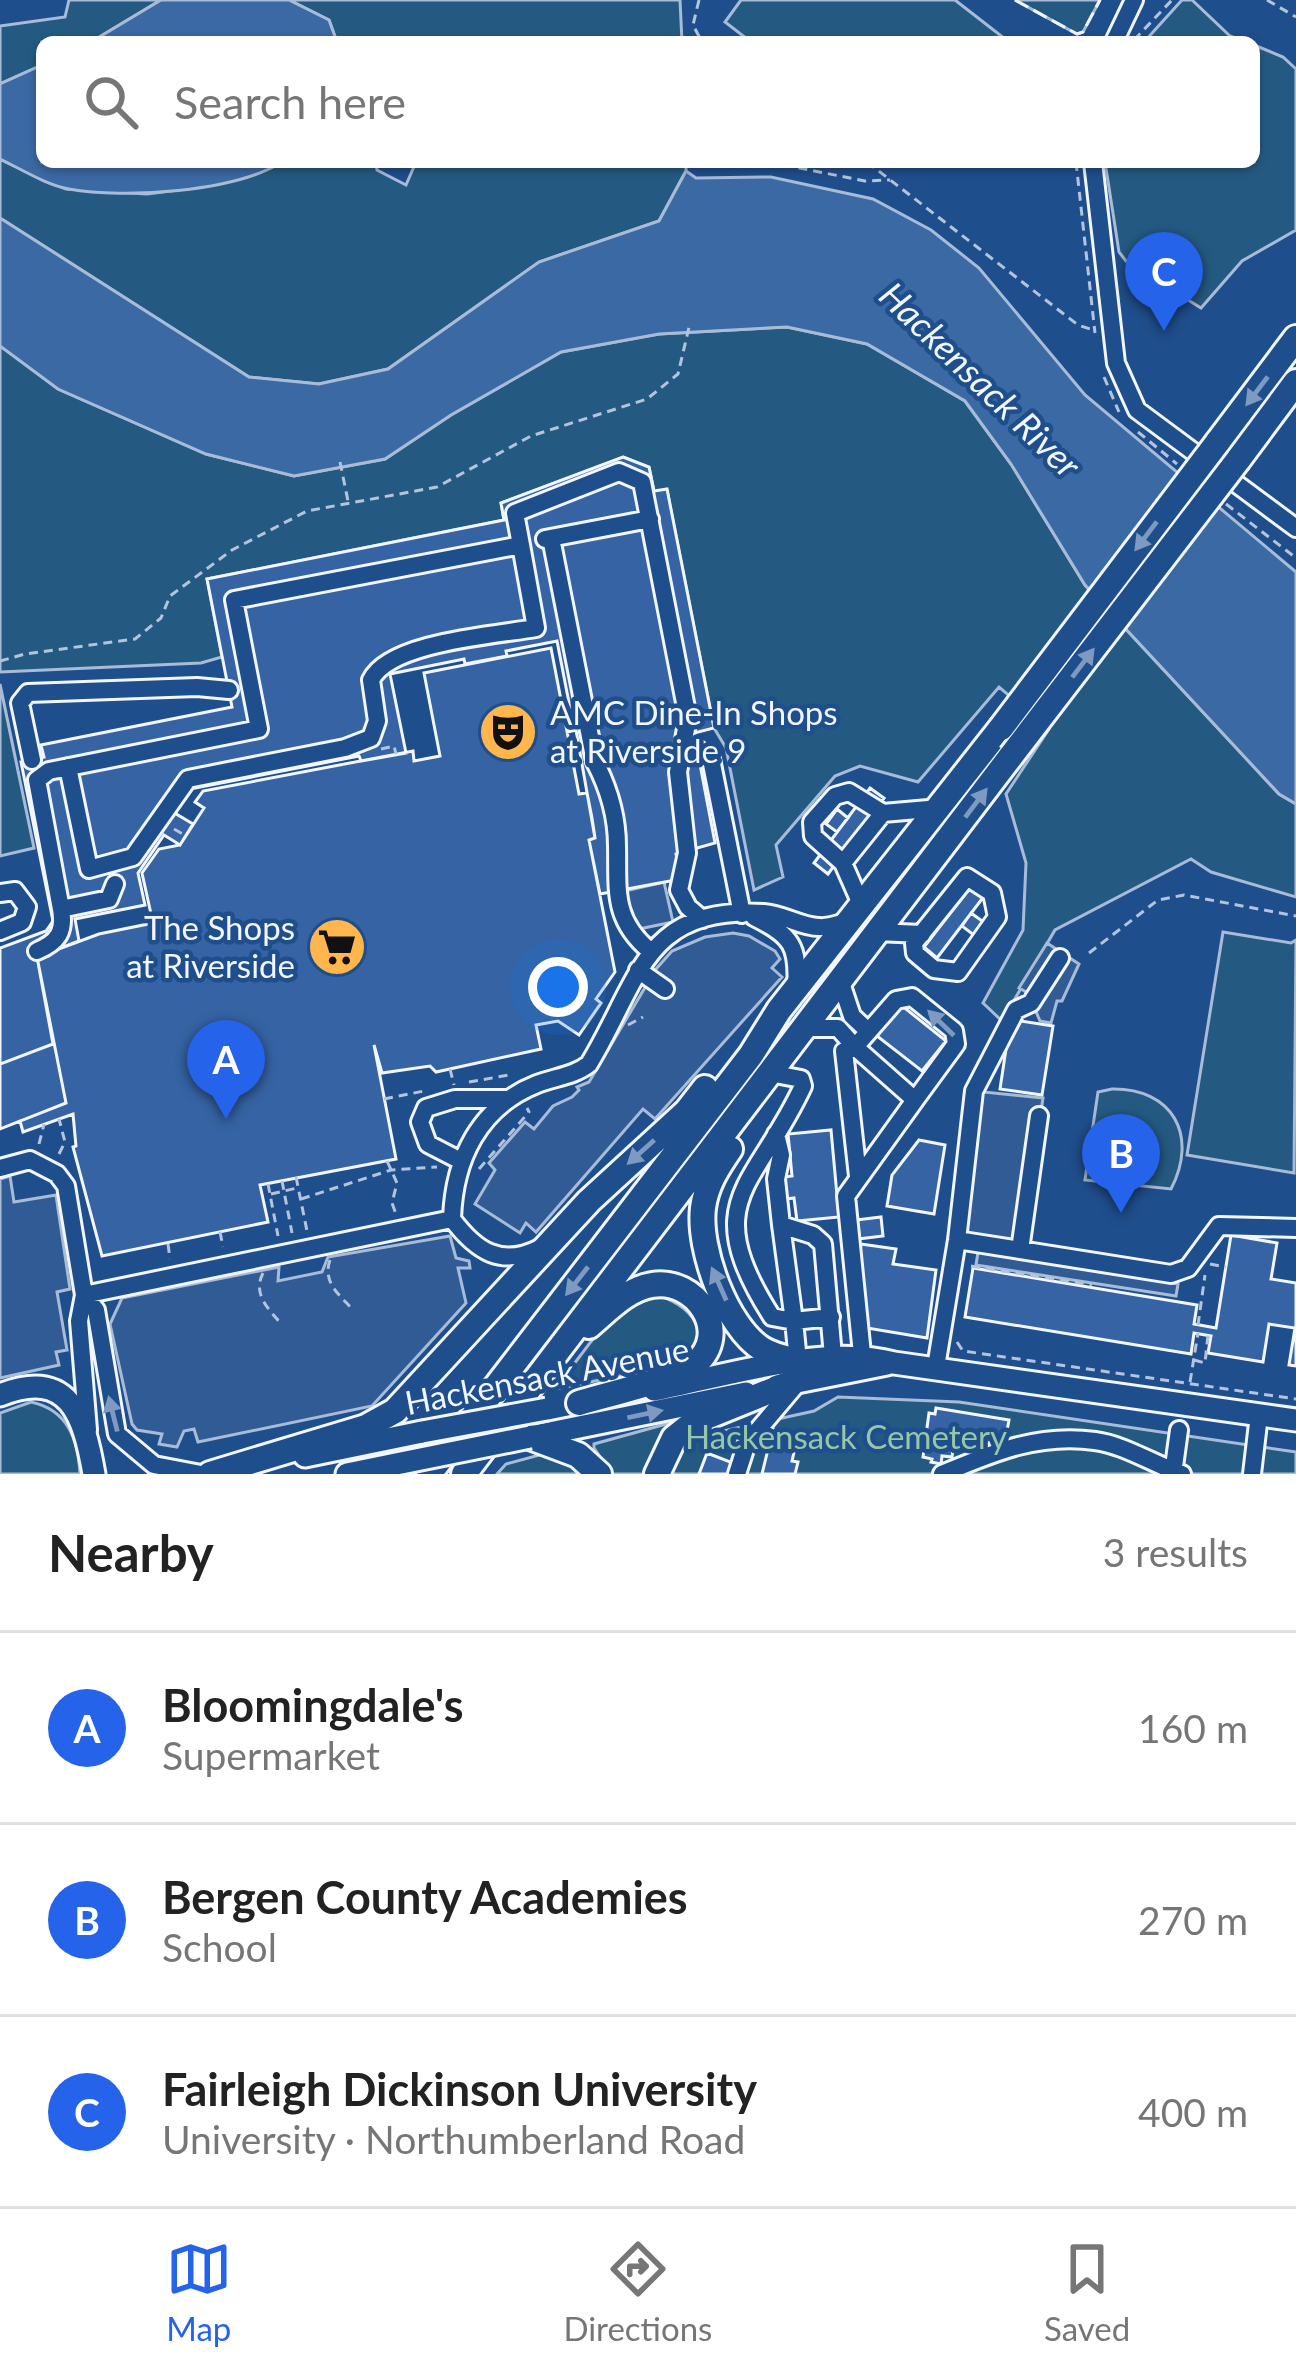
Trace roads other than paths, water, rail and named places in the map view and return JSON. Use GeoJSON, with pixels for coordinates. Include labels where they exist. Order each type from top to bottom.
{"type":"FeatureCollection","features":[{"type":"Feature","properties":{"kind":"highway"},"geometry":{"type":"LineString","coordinates":[[429,1474],[1296,338]]}},
{"type":"Feature","properties":{"kind":"highway"},"geometry":{"type":"LineString","coordinates":[[464,1474],[1296,382]]}},
{"type":"Feature","properties":{"kind":"highway"},"geometry":{"type":"LineString","coordinates":[[1238,460],[1296,401]]}},
{"type":"Feature","properties":{"kind":"highway"},"geometry":{"type":"LineString","coordinates":[[208,1474],[366,1427],[392,1413],[422,1387],[546,1245],[687,1111],[762,1016],[779,1010]]}},
{"type":"Feature","properties":{"kind":"highway"},"geometry":{"type":"LineString","coordinates":[[657,1474],[674,1438],[694,1421],[796,1375],[743,1330],[718,1285],[703,1237],[703,1208],[710,1182],[770,1073]]}},
{"type":"Feature","properties":{"kind":"highway"},"geometry":{"type":"LineString","coordinates":[[556,1354],[621,1299],[653,1284],[686,1289],[704,1306],[709,1336],[705,1351],[692,1366],[579,1403]]}},
{"type":"Feature","properties":{"kind":"highway"},"geometry":{"type":"LineString","coordinates":[[530,1437],[578,1455],[599,1474]]}},
{"type":"Feature","properties":{"kind":"main road","name":"Hackensack Avenue"},"geometry":{"type":"LineString","coordinates":[[347,1474],[530,1437],[796,1375],[833,1356],[862,1354],[894,1363],[1296,1420]]}},
{"type":"Feature","properties":{"kind":"main road","name":"Hackensack Avenue"},"geometry":{"type":"LineString","coordinates":[[208,1474],[579,1403],[894,1363]]}},
{"type":"Feature","properties":{"kind":"main road"},"geometry":{"type":"LineString","coordinates":[[0,1395],[20,1387],[62,1394],[81,1415],[94,1474]]}},
{"type":"Feature","properties":{"kind":"street"},"geometry":{"type":"LineString","coordinates":[[1117,36],[1134,0]]}},
{"type":"Feature","properties":{"kind":"street"},"geometry":{"type":"LineString","coordinates":[[1094,168],[1116,363],[1137,410],[1296,528]]}},
{"type":"Feature","properties":{"kind":"street"},"geometry":{"type":"LineString","coordinates":[[68,767],[89,868],[133,856],[188,779],[345,748],[371,738],[376,721],[371,680],[382,665],[410,651],[536,628],[515,513],[619,472],[642,482],[688,718],[678,772],[687,853],[679,890],[702,919]]}},
{"type":"Feature","properties":{"kind":"street"},"geometry":{"type":"LineString","coordinates":[[650,519],[548,538],[595,762],[607,788],[618,850],[614,876],[622,911],[632,935],[650,951]]}},
{"type":"Feature","properties":{"kind":"street"},"geometry":{"type":"LineString","coordinates":[[37,951],[58,937],[64,926],[36,783],[44,772],[260,729],[234,600],[520,545]]}},
{"type":"Feature","properties":{"kind":"street"},"geometry":{"type":"LineString","coordinates":[[32,760],[20,703],[28,694],[197,687],[229,690]]}},
{"type":"Feature","properties":{"kind":"street"},"geometry":{"type":"LineString","coordinates":[[697,749],[711,759],[745,914]]}},
{"type":"Feature","properties":{"kind":"street"},"geometry":{"type":"LineString","coordinates":[[454,1169],[428,1144],[422,1114],[433,1103],[514,1096],[580,1071],[589,1064],[650,951],[674,932],[702,919],[745,914],[767,913],[818,927],[854,913],[843,863],[813,836],[812,822],[836,796],[849,792],[883,813],[940,808]]}},
{"type":"Feature","properties":{"kind":"street"},"geometry":{"type":"LineString","coordinates":[[843,863],[883,813]]}},
{"type":"Feature","properties":{"kind":"street"},"geometry":{"type":"LineString","coordinates":[[938,852],[957,890]]}},
{"type":"Feature","properties":{"kind":"street"},"geometry":{"type":"LineString","coordinates":[[968,877],[992,893],[998,917],[958,971],[934,969],[915,952],[914,944],[922,934],[968,877]]}},
{"type":"Feature","properties":{"kind":"street"},"geometry":{"type":"LineString","coordinates":[[61,909],[109,899],[115,884]]}},
{"type":"Feature","properties":{"kind":"street"},"geometry":{"type":"LineString","coordinates":[[0,893],[15,891],[27,907],[22,922],[0,931]]}},
{"type":"Feature","properties":{"kind":"street"},"geometry":{"type":"LineString","coordinates":[[745,914],[780,930],[794,948],[796,989]]}},
{"type":"Feature","properties":{"kind":"street"},"geometry":{"type":"LineString","coordinates":[[876,932],[922,934]]}},
{"type":"Feature","properties":{"kind":"street"},"geometry":{"type":"LineString","coordinates":[[936,1367],[974,1091],[1016,1010],[1030,1003],[1060,958]]}},
{"type":"Feature","properties":{"kind":"street"},"geometry":{"type":"LineString","coordinates":[[638,970],[665,989]]}},
{"type":"Feature","properties":{"kind":"street"},"geometry":{"type":"LineString","coordinates":[[840,980],[852,1016],[868,1031]]}},
{"type":"Feature","properties":{"kind":"street"},"geometry":{"type":"LineString","coordinates":[[858,1176],[844,1051],[855,1047],[896,1000],[912,998],[954,1031],[956,1044],[846,1196],[862,1354]]}},
{"type":"Feature","properties":{"kind":"street"},"geometry":{"type":"LineString","coordinates":[[804,1028],[838,1028],[915,1100]]}},
{"type":"Feature","properties":{"kind":"street"},"geometry":{"type":"LineString","coordinates":[[770,1073],[801,1079],[803,1086],[740,1194],[734,1229],[752,1283],[772,1317],[794,1321],[831,1317]]}},
{"type":"Feature","properties":{"kind":"street"},"geometry":{"type":"LineString","coordinates":[[514,1096],[478,1129],[454,1169],[452,1219],[478,1249],[496,1257],[526,1256],[546,1245]]}},
{"type":"Feature","properties":{"kind":"street"},"geometry":{"type":"LineString","coordinates":[[1020,1250],[1039,1116]]}},
{"type":"Feature","properties":{"kind":"street"},"geometry":{"type":"LineString","coordinates":[[737,1474],[747,1443],[796,1375],[776,1179],[781,1155],[776,1134]]}},
{"type":"Feature","properties":{"kind":"street"},"geometry":{"type":"LineString","coordinates":[[0,1168],[30,1160],[57,1174],[66,1186],[84,1294],[79,1321],[88,1437]]}},
{"type":"Feature","properties":{"kind":"street"},"geometry":{"type":"LineString","coordinates":[[84,1294],[452,1219]]}},
{"type":"Feature","properties":{"kind":"street"},"geometry":{"type":"LineString","coordinates":[[781,1226],[813,1234],[823,1244],[833,1356]]}},
{"type":"Feature","properties":{"kind":"street"},"geometry":{"type":"LineString","coordinates":[[957,1240],[1171,1274],[1188,1268],[1219,1226],[1296,1228]]}},
{"type":"Feature","properties":{"kind":"street"},"geometry":{"type":"LineString","coordinates":[[84,1294],[96,1310],[117,1434],[154,1465],[208,1474]]}},
{"type":"Feature","properties":{"kind":"street"},"geometry":{"type":"LineString","coordinates":[[1252,1474],[1259,1414]]}},
{"type":"Feature","properties":{"kind":"street"},"geometry":{"type":"LineString","coordinates":[[942,1474],[968,1468],[1021,1442],[1095,1441],[1176,1473],[1179,1430]]}},
{"type":"Feature","properties":{"kind":"water"},"geometry":{"type":"Polygon","coordinates":[[[161,0],[289,0],[329,20],[335,36],[101,36],[161,0]]]}},
{"type":"Feature","properties":{"kind":"water"},"geometry":{"type":"Polygon","coordinates":[[[36,68],[36,168],[269,168],[208,186],[148,193],[92,192],[51,184],[0,159],[0,84],[36,68]]]}},
{"type":"Feature","properties":{"kind":"water","name":"Hackensack River"},"geometry":{"type":"Polygon","coordinates":[[[686,171],[696,178],[771,177],[873,199],[931,230],[979,268],[1085,395],[1296,572],[1296,804],[1279,794],[1085,585],[1011,464],[965,401],[867,344],[787,327],[659,334],[561,352],[385,459],[294,476],[206,454],[58,389],[0,346],[0,218],[249,377],[319,384],[388,369],[539,262],[659,221],[686,171]]]}},
{"type":"Feature","properties":{"kind":"place","name":"Fairleigh Dickinson University"},"geometry":{"type":"Point","coordinates":[1164,331]}},
{"type":"Feature","properties":{"kind":"place","name":"AMC Dine-In Shops at Riverside 9"},"geometry":{"type":"Point","coordinates":[508,732]}},
{"type":"Feature","properties":{"kind":"place","name":"The Shops at Riverside"},"geometry":{"type":"Point","coordinates":[337,947]}},
{"type":"Feature","properties":{"kind":"place","name":"Bloomingdale's"},"geometry":{"type":"Point","coordinates":[226,1119]}},
{"type":"Feature","properties":{"kind":"place","name":"Bergen County Academies"},"geometry":{"type":"Point","coordinates":[1121,1213]}},
{"type":"Feature","properties":{"kind":"park label","name":"Hackensack Cemetery"},"geometry":{"type":"Point","coordinates":[846,1437]}}]}
